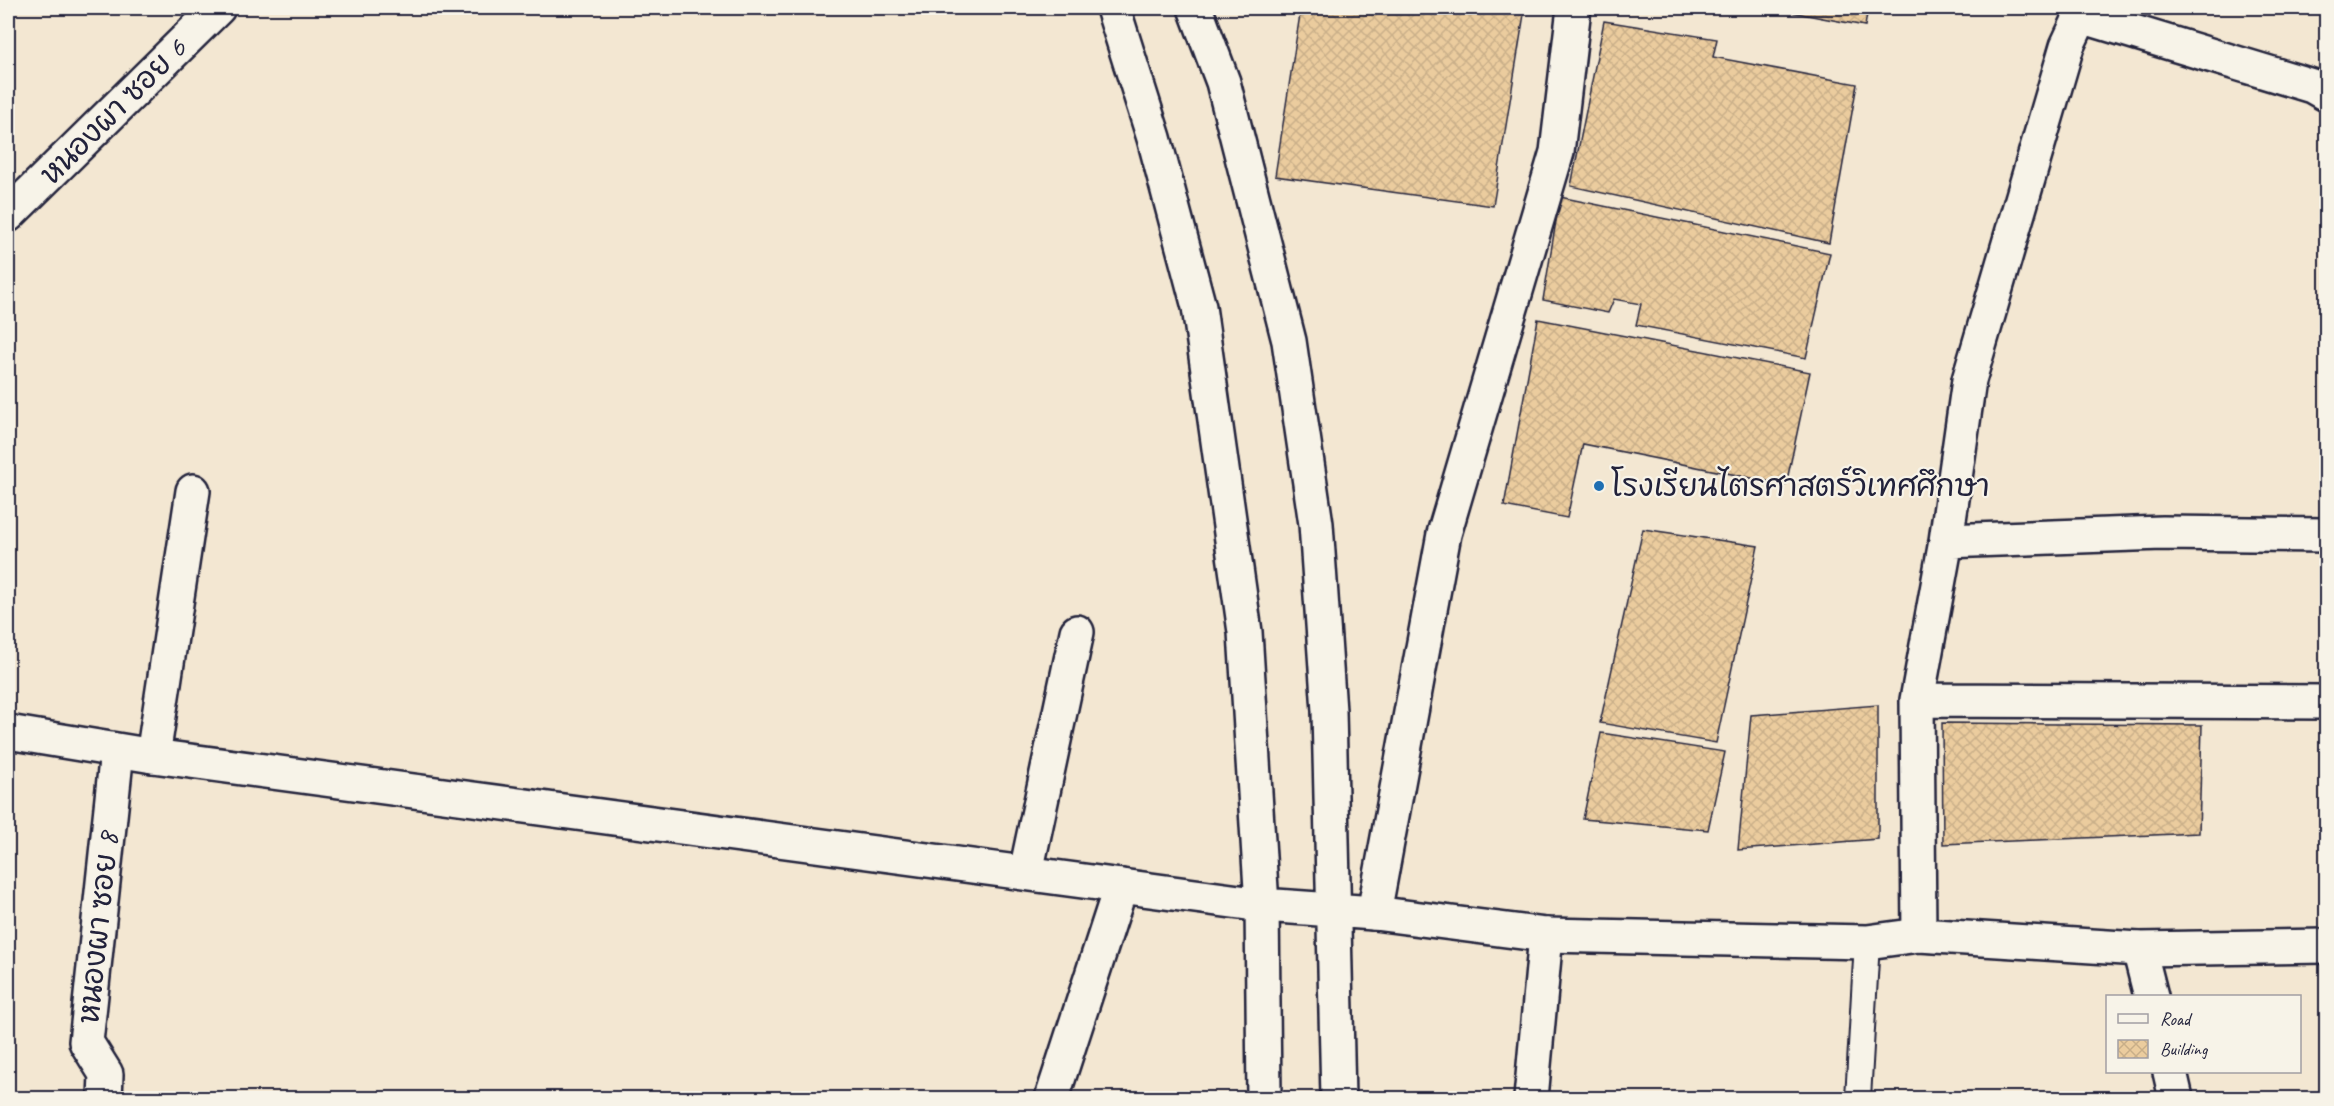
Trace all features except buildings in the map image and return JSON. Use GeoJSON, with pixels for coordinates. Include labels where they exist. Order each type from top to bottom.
{"type":"FeatureCollection","features":[{"type":"Feature","properties":{"kind":"street","name":"หนองผา ซอย 6"},"geometry":{"type":"LineString","coordinates":[[8,215],[218,8]]}},
{"type":"Feature","properties":{"kind":"street"},"geometry":{"type":"LineString","coordinates":[[1113,8],[1154,138],[1199,307],[1245,632],[1262,905],[1264,1098]]}},
{"type":"Feature","properties":{"kind":"street"},"geometry":{"type":"LineString","coordinates":[[1195,8],[1223,82],[1290,352],[1316,524],[1329,711],[1338,1098]]}},
{"type":"Feature","properties":{"kind":"street"},"geometry":{"type":"LineString","coordinates":[[1374,913],[1444,534],[1557,152],[1574,8]]}},
{"type":"Feature","properties":{"kind":"street"},"geometry":{"type":"LineString","coordinates":[[1919,935],[1917,700],[1946,540],[1969,380],[2067,46],[2081,16],[2312,86],[2326,94]]}},
{"type":"Feature","properties":{"kind":"street"},"geometry":{"type":"LineString","coordinates":[[153,756],[193,491]]}},
{"type":"Feature","properties":{"kind":"street"},"geometry":{"type":"LineString","coordinates":[[1946,540],[2162,533],[2326,535]]}},
{"type":"Feature","properties":{"kind":"street"},"geometry":{"type":"LineString","coordinates":[[1026,872],[1077,632]]}},
{"type":"Feature","properties":{"kind":"street"},"geometry":{"type":"LineString","coordinates":[[1917,700],[2326,702]]}},
{"type":"Feature","properties":{"kind":"street"},"geometry":{"type":"LineString","coordinates":[[8,732],[153,756],[1262,905],[1374,913],[1546,935],[1867,942],[1919,935],[2139,949],[2326,946]]}},
{"type":"Feature","properties":{"kind":"street","name":"หนองผา ซอย 8"},"geometry":{"type":"LineString","coordinates":[[105,1098],[106,1074],[86,1042],[117,751]]}},
{"type":"Feature","properties":{"kind":"street"},"geometry":{"type":"LineString","coordinates":[[1052,1098],[1121,886]]}},
{"type":"Feature","properties":{"kind":"street"},"geometry":{"type":"LineString","coordinates":[[1531,1098],[1546,935]]}},
{"type":"Feature","properties":{"kind":"street"},"geometry":{"type":"LineString","coordinates":[[2139,949],[2151,995]]}},
{"type":"Feature","properties":{"kind":"street"},"geometry":{"type":"LineString","coordinates":[[2170,1073],[2176,1098]]}},
{"type":"Feature","properties":{"kind":"lane"},"geometry":{"type":"LineString","coordinates":[[1858,1098],[1867,942]]}},
{"type":"Feature","properties":{"kind":"place","name":"โรงเรียนไตรศาสตร์วิเทศศึกษา"},"geometry":{"type":"Point","coordinates":[1599,486]}}]}
